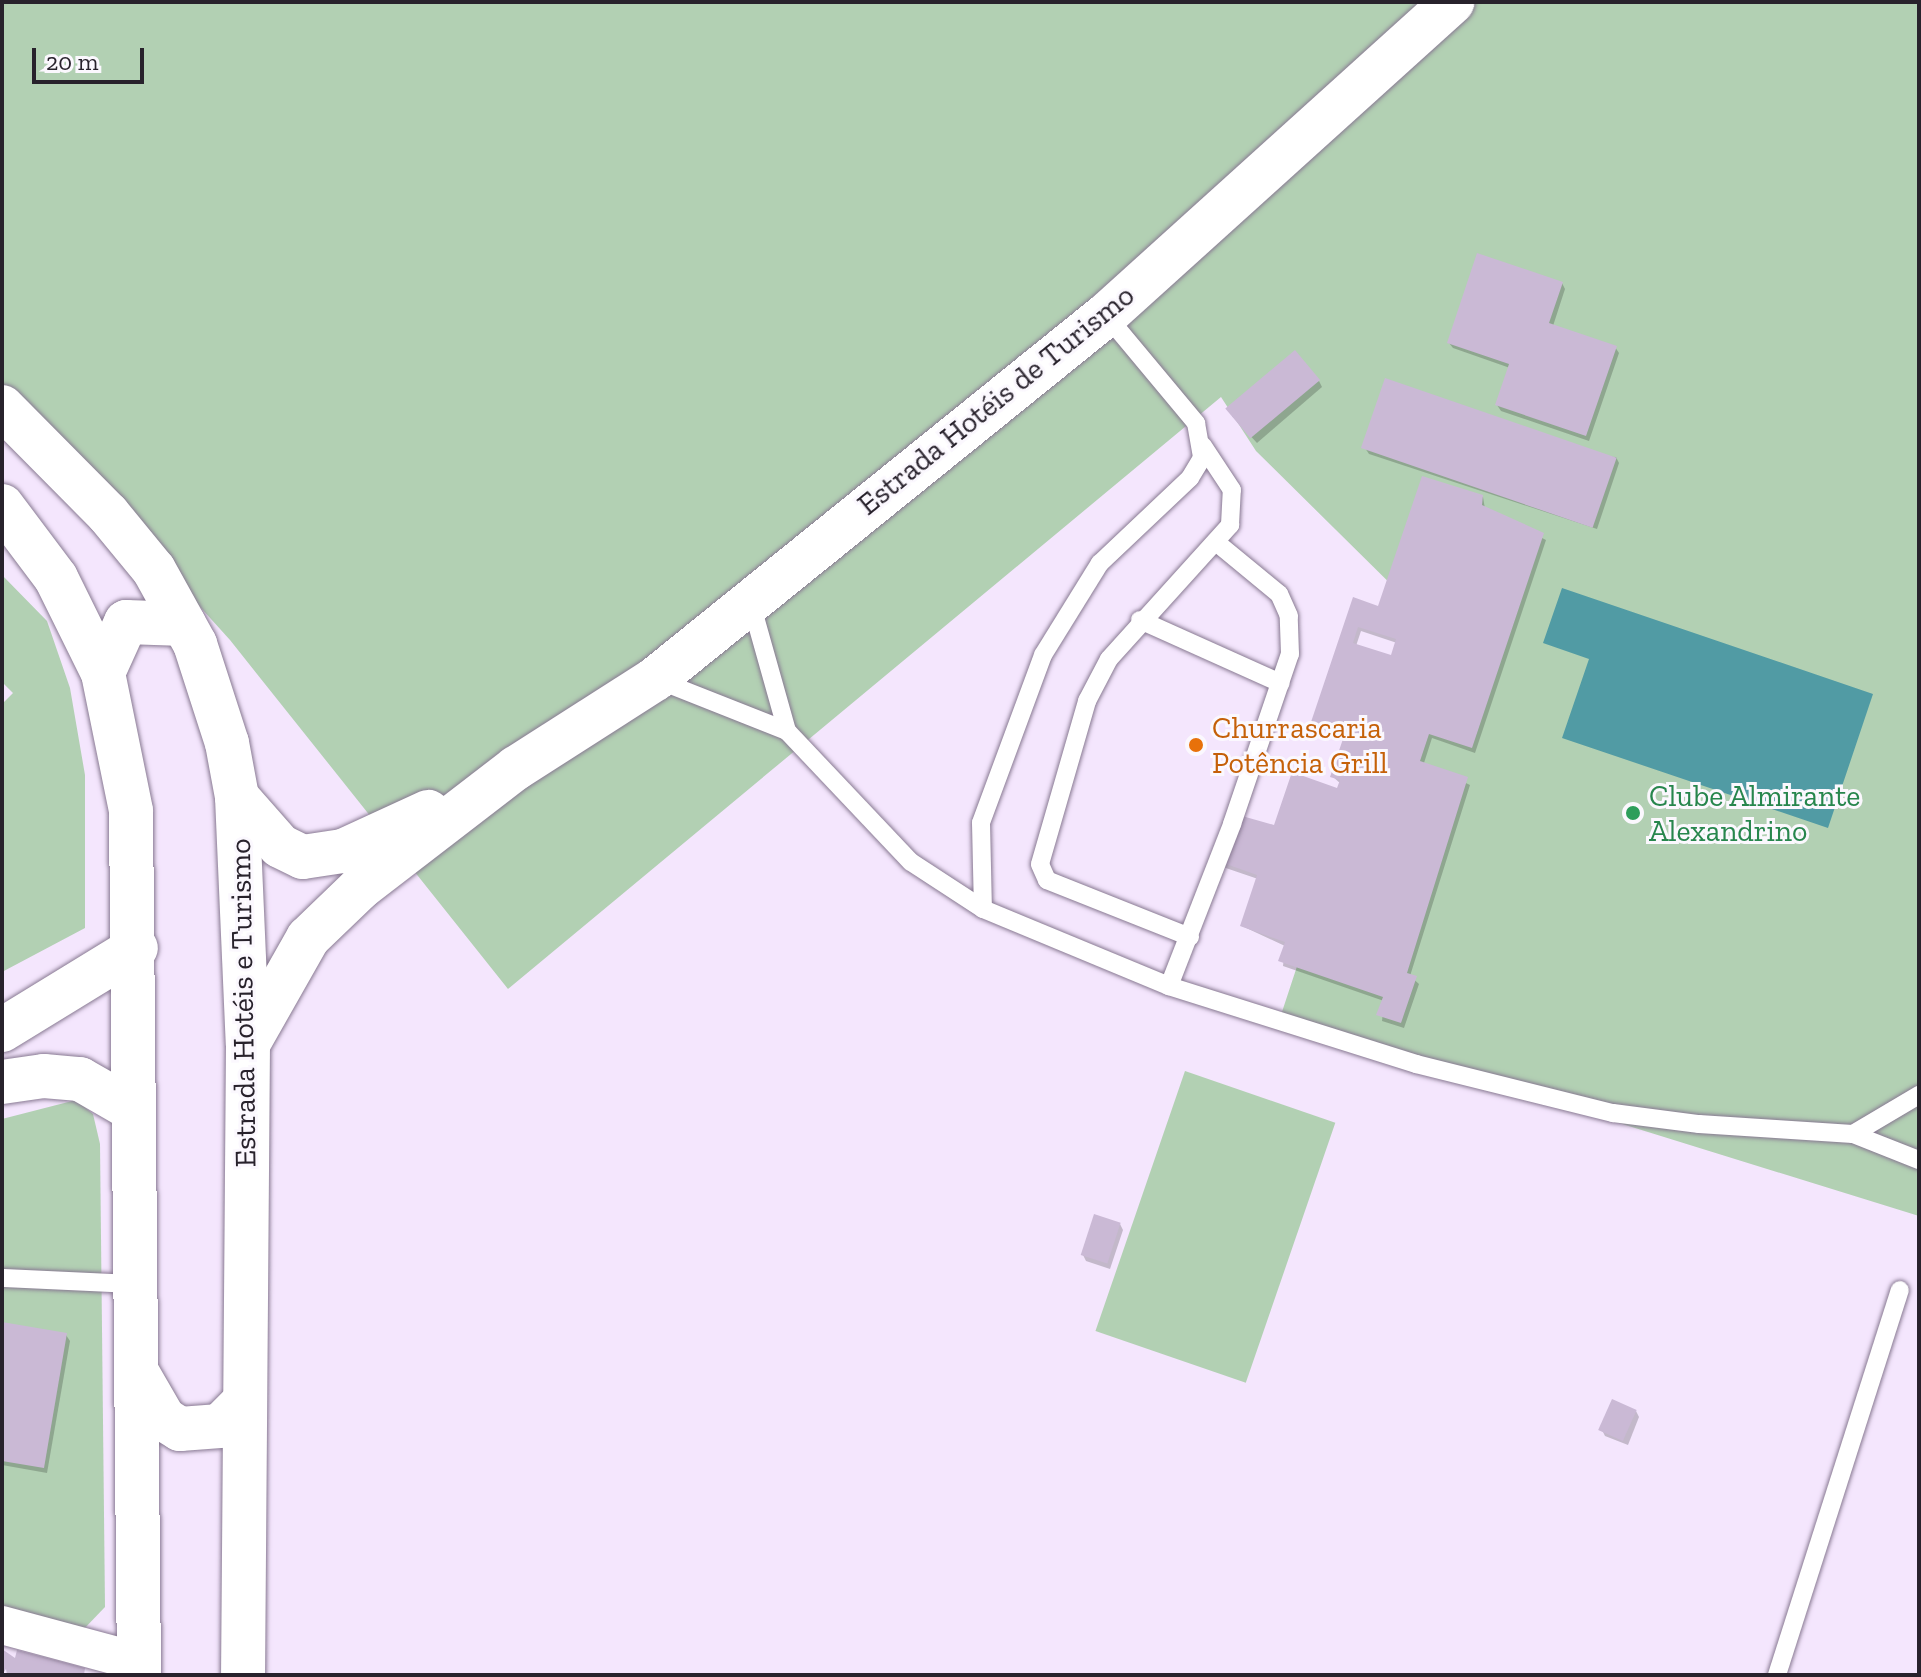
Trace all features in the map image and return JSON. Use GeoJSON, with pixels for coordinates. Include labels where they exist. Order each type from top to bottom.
{"type":"FeatureCollection","features":[{"type":"Feature","properties":{"kind":"main road","name":"Estrada Hotéis de Turismo"},"geometry":{"type":"LineString","coordinates":[[248,1044],[289,968],[329,916],[516,768],[655,679],[750,599],[1106,315],[1452,2]]}},
{"type":"Feature","properties":{"kind":"main road","name":"Estrada Hotéis e Turismo"},"geometry":{"type":"LineString","coordinates":[[2,407],[134,543],[184,624],[216,697],[237,797],[248,1044],[243,1675]]}},
{"type":"Feature","properties":{"kind":"main road"},"geometry":{"type":"LineString","coordinates":[[2,506],[56,578],[103,673],[131,811],[136,948],[134,1110],[139,1669]]}},
{"type":"Feature","properties":{"kind":"main road"},"geometry":{"type":"LineString","coordinates":[[103,673],[126,622],[184,624]]}},
{"type":"Feature","properties":{"kind":"main road","name":"Estrada Hotéis de Turismo"},"geometry":{"type":"LineString","coordinates":[[237,797],[280,846],[303,857],[322,857],[362,844],[516,768]]}},
{"type":"Feature","properties":{"kind":"main road"},"geometry":{"type":"LineString","coordinates":[[2,1030],[136,948]]}},
{"type":"Feature","properties":{"kind":"main road"},"geometry":{"type":"LineString","coordinates":[[2,1082],[44,1076],[80,1079],[134,1110]]}},
{"type":"Feature","properties":{"kind":"main road"},"geometry":{"type":"LineString","coordinates":[[138,1374],[164,1419],[180,1429],[220,1426],[243,1403]]}},
{"type":"Feature","properties":{"kind":"street"},"geometry":{"type":"LineString","coordinates":[[2,1625],[139,1669]]}},
{"type":"Feature","properties":{"kind":"lane"},"geometry":{"type":"LineString","coordinates":[[1106,315],[1196,423],[1203,446],[1229,483],[1235,503],[1230,525],[1140,620],[1109,659],[1087,701],[1040,864],[1047,880],[1190,937]]}},
{"type":"Feature","properties":{"kind":"lane"},"geometry":{"type":"LineString","coordinates":[[983,909],[981,823],[1043,655],[1092,573],[1198,469],[1203,446]]}},
{"type":"Feature","properties":{"kind":"lane"},"geometry":{"type":"LineString","coordinates":[[1169,986],[1190,937],[1290,654],[1285,603],[1265,579],[1216,542]]}},
{"type":"Feature","properties":{"kind":"lane"},"geometry":{"type":"LineString","coordinates":[[750,599],[787,731]]}},
{"type":"Feature","properties":{"kind":"lane"},"geometry":{"type":"LineString","coordinates":[[1140,620],[1280,683]]}},
{"type":"Feature","properties":{"kind":"lane"},"geometry":{"type":"LineString","coordinates":[[655,679],[787,731],[911,862],[983,909],[1169,986],[1416,1064],[1613,1113],[1712,1126],[1853,1134],[1919,1160]]}},
{"type":"Feature","properties":{"kind":"lane"},"geometry":{"type":"LineString","coordinates":[[1853,1134],[1919,1095]]}},
{"type":"Feature","properties":{"kind":"lane"},"geometry":{"type":"LineString","coordinates":[[2,1278],[135,1284]]}},
{"type":"Feature","properties":{"kind":"lane"},"geometry":{"type":"LineString","coordinates":[[1777,1675],[1900,1290]]}},
{"type":"Feature","properties":{"kind":"shaded area"},"geometry":{"type":"Polygon","coordinates":[[[2,2],[1919,2],[1919,1216],[1280,1018],[1415,608],[1256,451],[1221,397],[508,989],[230,640],[2,388],[2,2]]]}},
{"type":"Feature","properties":{"kind":"shaded area"},"geometry":{"type":"Polygon","coordinates":[[[2,575],[47,621],[70,688],[85,775],[85,928],[2,972],[2,704],[13,693],[2,682],[2,575]]]}},
{"type":"Feature","properties":{"kind":"shaded area"},"geometry":{"type":"Polygon","coordinates":[[[1562,588],[1873,694],[1828,828],[1562,738],[1589,659],[1543,643],[1562,588]]]}},
{"type":"Feature","properties":{"kind":"shaded area"},"geometry":{"type":"Polygon","coordinates":[[[1185,1071],[1335,1123],[1246,1383],[1095,1331],[1185,1071]]]}},
{"type":"Feature","properties":{"kind":"shaded area"},"geometry":{"type":"Polygon","coordinates":[[[76,1100],[93,1114],[100,1144],[105,1607],[82,1631],[2,1607],[2,1119],[76,1100]]]}},
{"type":"Feature","properties":{"kind":"building"},"geometry":{"type":"Polygon","coordinates":[[[1477,253],[1563,282],[1549,323],[1617,346],[1586,436],[1495,405],[1509,364],[1447,343],[1477,253]]]}},
{"type":"Feature","properties":{"kind":"building"},"geometry":{"type":"Polygon","coordinates":[[[1295,350],[1320,380],[1250,438],[1225,408],[1295,350]]]}},
{"type":"Feature","properties":{"kind":"building"},"geometry":{"type":"Polygon","coordinates":[[[1385,378],[1617,458],[1593,528],[1361,448],[1385,378]]]}},
{"type":"Feature","properties":{"kind":"building"},"geometry":{"type":"Polygon","coordinates":[[[1422,476],[1483,495],[1482,505],[1544,533],[1472,748],[1429,734],[1420,761],[1468,777],[1407,973],[1417,976],[1401,1023],[1376,1015],[1383,997],[1278,961],[1285,942],[1240,926],[1257,875],[1212,859],[1228,812],[1274,825],[1292,772],[1337,788],[1340,780],[1330,777],[1344,736],[1310,725],[1353,597],[1378,606],[1422,476]],[[1358,627],[1353,643],[1391,655],[1396,639],[1358,627]]]}},
{"type":"Feature","properties":{"kind":"building"},"geometry":{"type":"Polygon","coordinates":[[[1094,1214],[1121,1223],[1107,1264],[1081,1255],[1094,1214]]]}},
{"type":"Feature","properties":{"kind":"building"},"geometry":{"type":"Polygon","coordinates":[[[2,1322],[67,1333],[44,1468],[2,1461],[2,1322]]]}},
{"type":"Feature","properties":{"kind":"building"},"geometry":{"type":"Polygon","coordinates":[[[1612,1399],[1637,1410],[1623,1441],[1598,1430],[1612,1399]]]}},
{"type":"Feature","properties":{"kind":"building"},"geometry":{"type":"Polygon","coordinates":[[[2,1649],[15,1658],[17,1650],[85,1668],[84,1675],[7,1675],[6,1669],[2,1675],[2,1649]]]}},
{"type":"Feature","properties":{"kind":"place","name":"Churrascaria Potência Grill"},"geometry":{"type":"Point","coordinates":[1196,745]}},
{"type":"Feature","properties":{"kind":"place","name":"Clube Almirante Alexandrino"},"geometry":{"type":"Point","coordinates":[1633,813]}}]}
